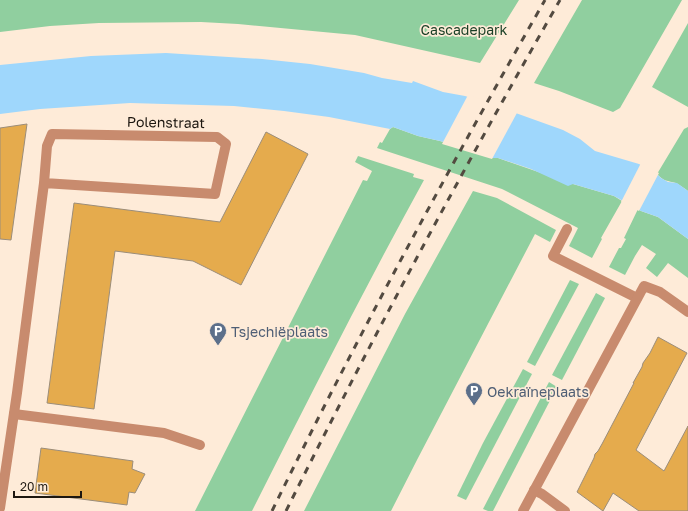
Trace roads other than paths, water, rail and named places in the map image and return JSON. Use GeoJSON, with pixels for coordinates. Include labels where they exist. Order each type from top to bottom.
{"type":"FeatureCollection","features":[{"type":"Feature","properties":{"kind":"street","name":"Polenstraat"},"geometry":{"type":"LineString","coordinates":[[0,509],[44,183],[47,146],[52,134],[217,137],[226,144],[215,194],[44,183]]}},
{"type":"Feature","properties":{"kind":"street"},"geometry":{"type":"LineString","coordinates":[[567,229],[553,256],[637,298]]}},
{"type":"Feature","properties":{"kind":"street"},"geometry":{"type":"LineString","coordinates":[[523,511],[644,286],[660,292],[688,312]]}},
{"type":"Feature","properties":{"kind":"street"},"geometry":{"type":"LineString","coordinates":[[14,414],[164,432],[200,445]]}},
{"type":"Feature","properties":{"kind":"street"},"geometry":{"type":"LineString","coordinates":[[534,490],[565,511]]}},
{"type":"Feature","properties":{"kind":"street"},"geometry":{"type":"LineString","coordinates":[[0,509],[6,511]]}},
{"type":"Feature","properties":{"kind":"water"},"geometry":{"type":"Polygon","coordinates":[[[166,53],[262,59],[310,64],[412,83],[413,81],[443,92],[465,96],[491,104],[563,130],[580,139],[595,151],[639,164],[668,182],[677,183],[688,191],[688,239],[658,217],[641,211],[614,196],[573,184],[568,186],[531,169],[440,141],[418,136],[393,127],[390,129],[329,117],[234,106],[130,103],[40,109],[0,114],[0,65],[91,56],[166,53]]]}},
{"type":"Feature","properties":{"kind":"railway"},"geometry":{"type":"LineString","coordinates":[[272,511],[337,381],[404,253],[545,0]]}},
{"type":"Feature","properties":{"kind":"railway"},"geometry":{"type":"LineString","coordinates":[[286,511],[419,253],[560,0]]}},
{"type":"Feature","properties":{"kind":"place","name":"Tsjechiëplaats"},"geometry":{"type":"Point","coordinates":[218,346]}},
{"type":"Feature","properties":{"kind":"place","name":"Oekraïneplaats"},"geometry":{"type":"Point","coordinates":[474,406]}},
{"type":"Feature","properties":{"kind":"park label","name":"Cascadepark"},"geometry":{"type":"Point","coordinates":[464,29]}}]}
